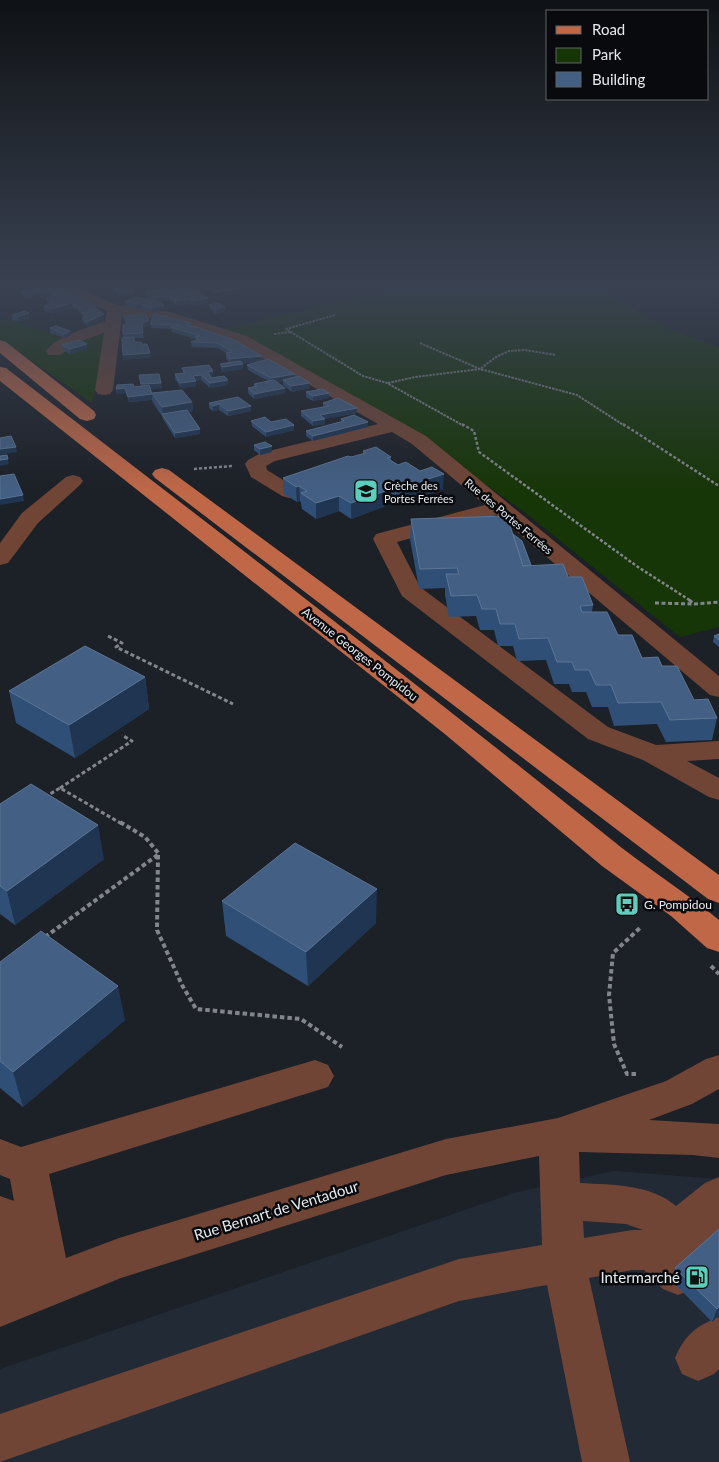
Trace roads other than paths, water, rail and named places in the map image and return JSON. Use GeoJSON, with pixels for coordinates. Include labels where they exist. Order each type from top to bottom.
{"type":"FeatureCollection","features":[{"type":"Feature","properties":{"kind":"main road","name":"Avenue Georges Pompidou"},"geometry":{"type":"LineString","coordinates":[[13,355],[159,472],[719,891]]}},
{"type":"Feature","properties":{"kind":"main road","name":"Avenue Georges Pompidou"},"geometry":{"type":"LineString","coordinates":[[0,372],[456,729],[613,858],[683,908],[719,939]]}},
{"type":"Feature","properties":{"kind":"street"},"geometry":{"type":"LineString","coordinates":[[104,390],[106,355]]}},
{"type":"Feature","properties":{"kind":"street","name":"Rue des Portes Ferrées"},"geometry":{"type":"LineString","coordinates":[[270,355],[419,440],[719,689]]}},
{"type":"Feature","properties":{"kind":"street"},"geometry":{"type":"LineString","coordinates":[[289,492],[258,473],[255,464],[268,457],[394,426]]}},
{"type":"Feature","properties":{"kind":"street"},"geometry":{"type":"LineString","coordinates":[[0,558],[30,518],[73,481]]}},
{"type":"Feature","properties":{"kind":"street"},"geometry":{"type":"LineString","coordinates":[[499,508],[384,539],[410,591],[598,733],[653,754],[719,790]]}},
{"type":"Feature","properties":{"kind":"street"},"geometry":{"type":"LineString","coordinates":[[653,754],[719,750]]}},
{"type":"Feature","properties":{"kind":"street","name":"Rue Bernart de Ventadour"},"geometry":{"type":"LineString","coordinates":[[6,1303],[119,1258],[446,1157],[558,1135],[679,1093],[719,1070]]}},
{"type":"Feature","properties":{"kind":"street"},"geometry":{"type":"LineString","coordinates":[[50,1286],[8,1163],[315,1076]]}},
{"type":"Feature","properties":{"kind":"street"},"geometry":{"type":"LineString","coordinates":[[558,1135],[564,1262],[606,1462]]}},
{"type":"Feature","properties":{"kind":"street","name":"Rue Bernart de Ventadour"},"geometry":{"type":"LineString","coordinates":[[558,1135],[693,1138],[719,1141]]}},
{"type":"Feature","properties":{"kind":"street"},"geometry":{"type":"LineString","coordinates":[[561,1201],[626,1205],[654,1213],[692,1236]]}},
{"type":"Feature","properties":{"kind":"street"},"geometry":{"type":"LineString","coordinates":[[0,1215],[6,1303]]}},
{"type":"Feature","properties":{"kind":"street"},"geometry":{"type":"LineString","coordinates":[[0,1438],[459,1280],[632,1250],[692,1236]]}},
{"type":"Feature","properties":{"kind":"place","name":"Crèche des Portes Ferrées"},"geometry":{"type":"Point","coordinates":[366,491]}},
{"type":"Feature","properties":{"kind":"place","name":"G. Pompidou"},"geometry":{"type":"Point","coordinates":[627,904]}},
{"type":"Feature","properties":{"kind":"place","name":"Intermarché"},"geometry":{"type":"Point","coordinates":[697,1277]}}]}
